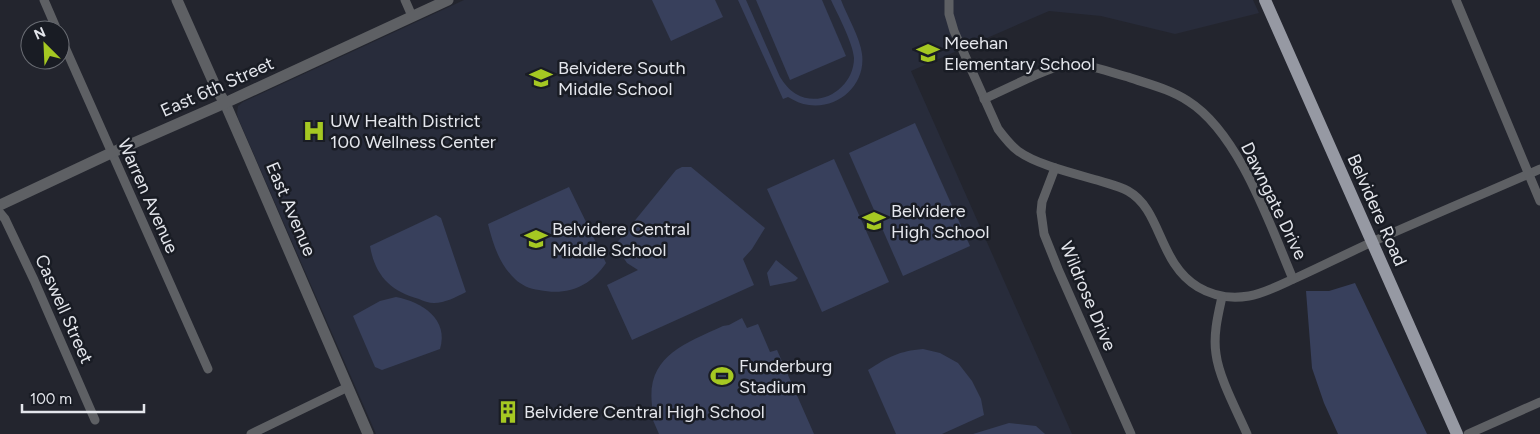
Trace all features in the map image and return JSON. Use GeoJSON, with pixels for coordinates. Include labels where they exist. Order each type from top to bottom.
{"type":"FeatureCollection","features":[{"type":"Feature","properties":{"kind":"main road","name":"Belvidere Road"},"geometry":{"type":"LineString","coordinates":[[1265,0],[1457,434]]}},
{"type":"Feature","properties":{"kind":"street"},"geometry":{"type":"LineString","coordinates":[[44,0],[53,20]]}},
{"type":"Feature","properties":{"kind":"street","name":"East Avenue"},"geometry":{"type":"LineString","coordinates":[[177,0],[217,90],[225,103],[368,434]]}},
{"type":"Feature","properties":{"kind":"street"},"geometry":{"type":"LineString","coordinates":[[405,0],[412,16]]}},
{"type":"Feature","properties":{"kind":"street","name":"East 6th Street"},"geometry":{"type":"LineString","coordinates":[[0,205],[448,0]]}},
{"type":"Feature","properties":{"kind":"street"},"geometry":{"type":"LineString","coordinates":[[949,0],[949,14],[954,31],[998,129],[1014,148],[1025,156],[1056,168],[1120,187],[1135,196],[1148,212],[1166,251],[1182,274],[1197,286],[1222,297],[1249,296],[1273,288],[1372,242],[1540,169]]}},
{"type":"Feature","properties":{"kind":"street"},"geometry":{"type":"LineString","coordinates":[[1456,0],[1540,201]]}},
{"type":"Feature","properties":{"kind":"street","name":"Warren Avenue"},"geometry":{"type":"LineString","coordinates":[[70,59],[208,369]]}},
{"type":"Feature","properties":{"kind":"street","name":"Dawngate Drive"},"geometry":{"type":"LineString","coordinates":[[984,99],[1054,67],[1075,64],[1100,69],[1165,89],[1186,100],[1204,114],[1221,132],[1239,158],[1293,279]]}},
{"type":"Feature","properties":{"kind":"street","name":"Wildrose Drive"},"geometry":{"type":"LineString","coordinates":[[1056,168],[1042,202],[1041,212],[1044,234],[1131,434]]}},
{"type":"Feature","properties":{"kind":"street","name":"Caswell Street"},"geometry":{"type":"LineString","coordinates":[[0,213],[5,219],[34,280],[95,420]]}},
{"type":"Feature","properties":{"kind":"street"},"geometry":{"type":"LineString","coordinates":[[1222,297],[1216,331],[1215,354],[1247,434]]}},
{"type":"Feature","properties":{"kind":"street"},"geometry":{"type":"LineString","coordinates":[[251,434],[348,387]]}},
{"type":"Feature","properties":{"kind":"street"},"geometry":{"type":"LineString","coordinates":[[1468,434],[1540,402]]}},
{"type":"Feature","properties":{"kind":"shaded area"},"geometry":{"type":"Polygon","coordinates":[[[464,0],[1253,0],[1259,13],[1175,34],[1101,16],[1049,11],[911,71],[1072,434],[376,434],[238,118],[238,106],[464,0]]]}},
{"type":"Feature","properties":{"kind":"shaded area"},"geometry":{"type":"Polygon","coordinates":[[[652,0],[715,0],[723,17],[671,41],[652,0]]]}},
{"type":"Feature","properties":{"kind":"shaded area"},"geometry":{"type":"Polygon","coordinates":[[[738,0],[746,0],[780,77],[785,84],[796,94],[816,99],[826,97],[843,86],[853,68],[854,58],[851,45],[831,0],[841,0],[861,47],[862,65],[860,75],[855,84],[840,99],[831,103],[809,105],[788,97],[783,99],[738,0]]]}},
{"type":"Feature","properties":{"kind":"shaded area"},"geometry":{"type":"Polygon","coordinates":[[[756,0],[822,0],[846,56],[790,80],[756,0]]]}},
{"type":"Feature","properties":{"kind":"shaded area"},"geometry":{"type":"Polygon","coordinates":[[[915,123],[970,246],[903,276],[849,153],[915,123]]]}},
{"type":"Feature","properties":{"kind":"shaded area"},"geometry":{"type":"Polygon","coordinates":[[[834,159],[889,282],[822,312],[767,189],[834,159]]]}},
{"type":"Feature","properties":{"kind":"shaded area"},"geometry":{"type":"Polygon","coordinates":[[[682,167],[691,167],[765,228],[752,249],[743,259],[754,285],[632,340],[607,285],[638,270],[627,263],[615,245],[676,170],[682,167]]]}},
{"type":"Feature","properties":{"kind":"shaded area"},"geometry":{"type":"Polygon","coordinates":[[[569,187],[606,263],[593,278],[577,288],[549,292],[526,286],[515,279],[505,267],[495,246],[488,224],[569,187]]]}},
{"type":"Feature","properties":{"kind":"shaded area"},"geometry":{"type":"Polygon","coordinates":[[[436,215],[441,218],[466,292],[446,301],[434,303],[409,296],[392,286],[380,273],[372,256],[370,246],[436,215]]]}},
{"type":"Feature","properties":{"kind":"shaded area"},"geometry":{"type":"Polygon","coordinates":[[[776,260],[798,278],[795,281],[770,286],[767,273],[776,260]]]}},
{"type":"Feature","properties":{"kind":"shaded area"},"geometry":{"type":"Polygon","coordinates":[[[1355,283],[1427,434],[1338,434],[1324,403],[1312,368],[1306,291],[1329,291],[1355,283]]]}},
{"type":"Feature","properties":{"kind":"shaded area"},"geometry":{"type":"Polygon","coordinates":[[[396,297],[406,299],[424,308],[437,321],[441,329],[442,338],[440,349],[382,370],[375,367],[353,316],[380,301],[396,297]]]}},
{"type":"Feature","properties":{"kind":"shaded area","name":"Funderburg Stadium"},"geometry":{"type":"Polygon","coordinates":[[[742,318],[747,328],[758,324],[770,352],[777,350],[814,434],[659,434],[652,418],[654,417],[651,397],[653,381],[659,368],[667,357],[678,348],[742,318]]]}},
{"type":"Feature","properties":{"kind":"shaded area"},"geometry":{"type":"Polygon","coordinates":[[[923,349],[940,353],[958,363],[972,381],[981,399],[984,415],[942,434],[896,434],[868,370],[894,355],[923,349]]]}},
{"type":"Feature","properties":{"kind":"shaded area"},"geometry":{"type":"Polygon","coordinates":[[[1009,423],[1036,426],[1045,434],[973,434],[1009,423]]]}},
{"type":"Feature","properties":{"kind":"place","name":"Meehan Elementary School"},"geometry":{"type":"Point","coordinates":[928,53]}},
{"type":"Feature","properties":{"kind":"place","name":"Belvidere South Middle School"},"geometry":{"type":"Point","coordinates":[541,78]}},
{"type":"Feature","properties":{"kind":"place","name":"UW Health District 100 Wellness Center"},"geometry":{"type":"Point","coordinates":[314,131]}},
{"type":"Feature","properties":{"kind":"place","name":"Belvidere High School"},"geometry":{"type":"Point","coordinates":[874,221]}},
{"type":"Feature","properties":{"kind":"place","name":"Belvidere Central Middle School"},"geometry":{"type":"Point","coordinates":[536,239]}},
{"type":"Feature","properties":{"kind":"place","name":"Funderburg Stadium"},"geometry":{"type":"Point","coordinates":[722,376]}},
{"type":"Feature","properties":{"kind":"place","name":"Belvidere Central High School"},"geometry":{"type":"Point","coordinates":[508,412]}}]}
